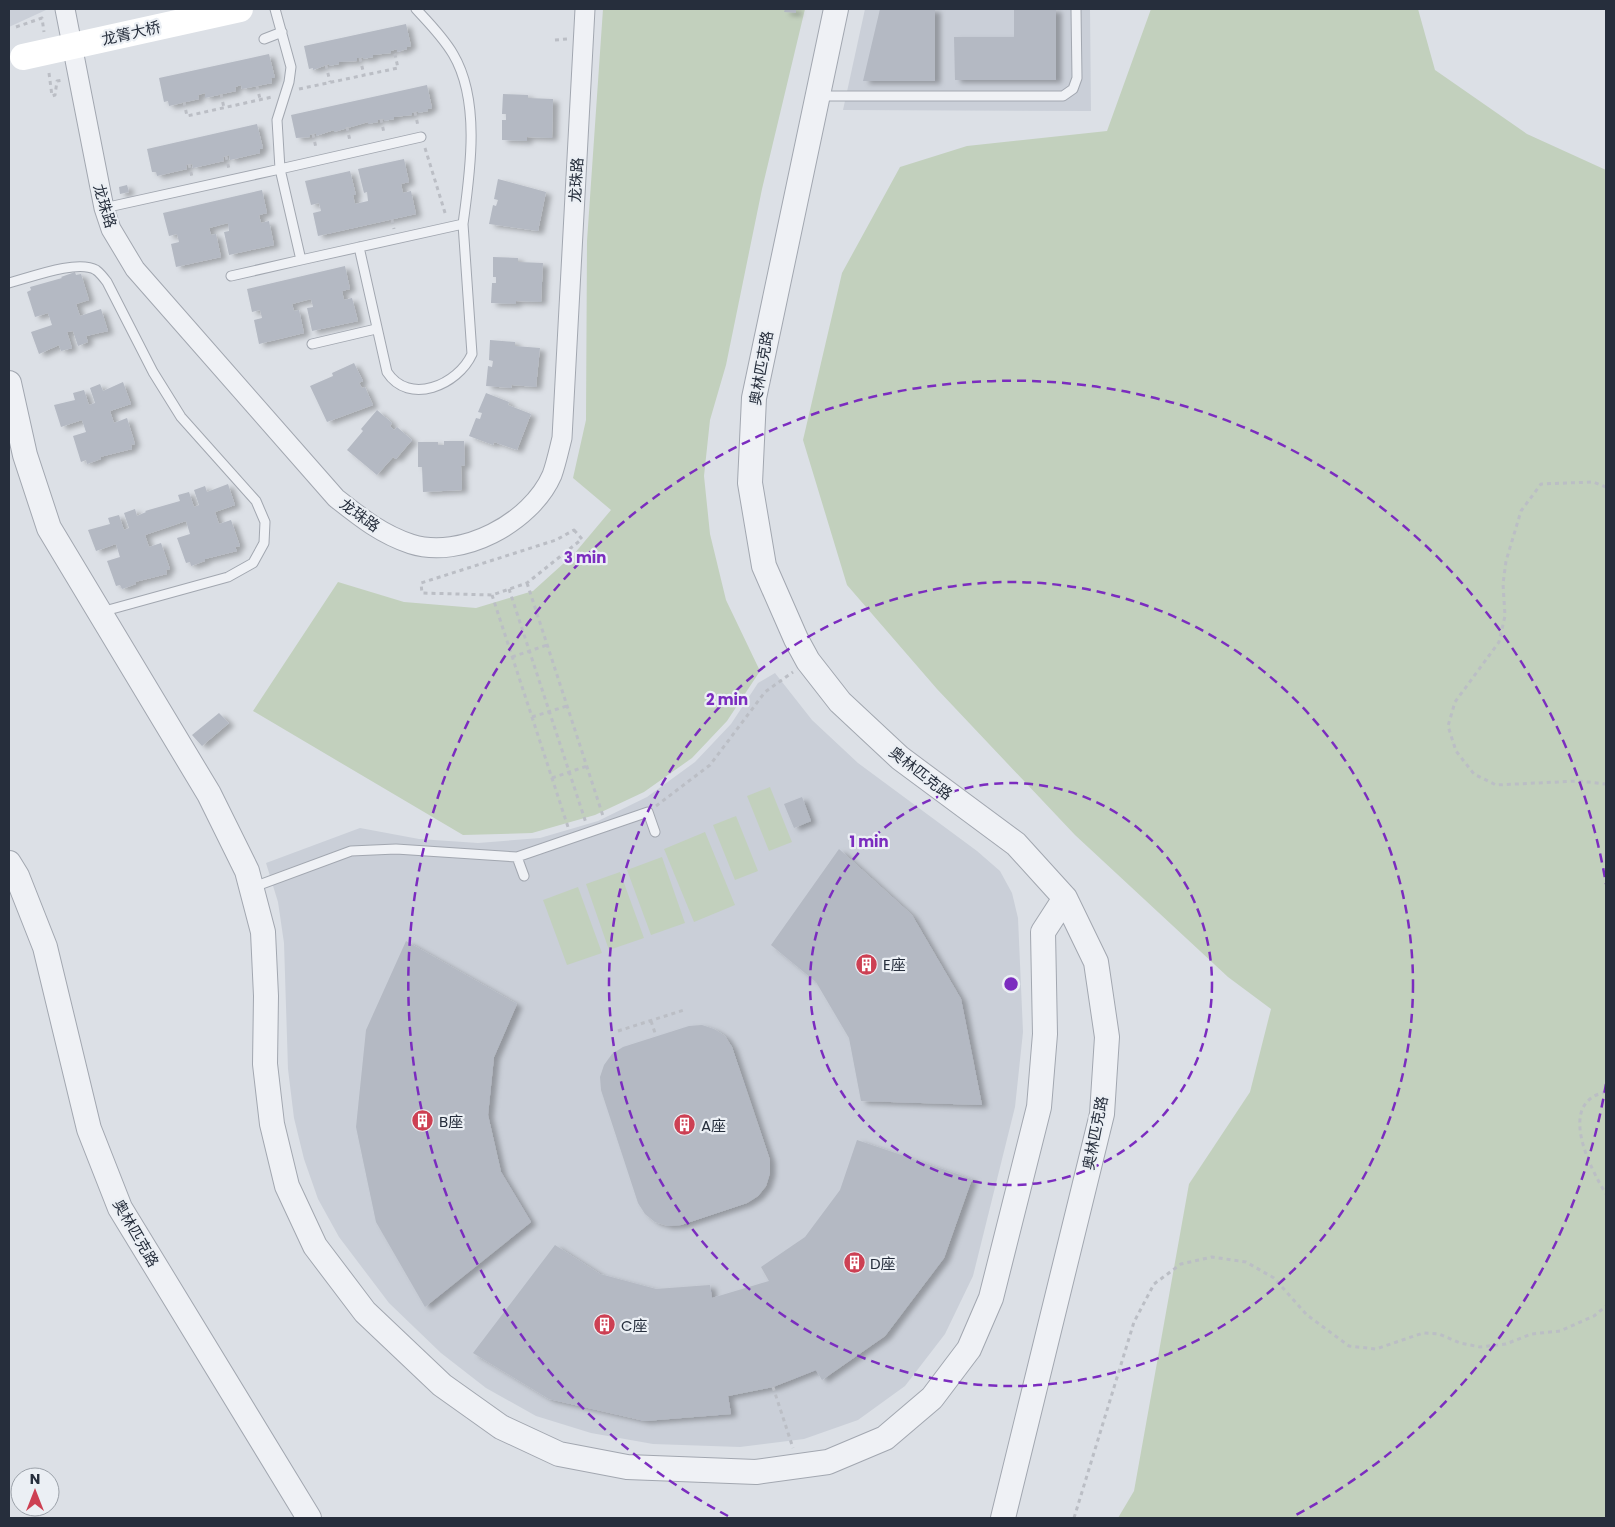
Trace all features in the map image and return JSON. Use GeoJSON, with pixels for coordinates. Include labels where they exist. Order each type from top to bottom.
{"type":"FeatureCollection","features":[{"type":"Feature","properties":{"kind":"main road","name":"龙箐大桥"},"geometry":{"type":"LineString","coordinates":[[23,57],[240,9]]}},
{"type":"Feature","properties":{"kind":"street","name":"龙珠路"},"geometry":{"type":"LineString","coordinates":[[65,9],[104,208],[111,229],[135,269],[336,498],[373,528],[412,545],[448,547],[479,540],[507,527],[530,506],[551,476],[562,438],[585,9]]}},
{"type":"Feature","properties":{"kind":"street","name":"奥林匹克路"},"geometry":{"type":"LineString","coordinates":[[836,9],[754,398],[750,483],[764,566],[796,639],[808,661],[840,702],[900,758],[1016,844],[1064,898],[1096,962],[1107,1037],[1102,1114],[1003,1518]]}},
{"type":"Feature","properties":{"kind":"street"},"geometry":{"type":"LineString","coordinates":[[9,383],[25,455],[49,528],[208,794],[247,871],[263,932],[266,996],[265,1064],[272,1124],[287,1186],[315,1246],[365,1312],[450,1390],[501,1427],[559,1454],[627,1468],[756,1472],[828,1462],[885,1438],[932,1398],[969,1350],[991,1298],[1040,1106],[1045,1034],[1043,932],[1064,898]]}},
{"type":"Feature","properties":{"kind":"street","name":"奥林匹克路"},"geometry":{"type":"LineString","coordinates":[[9,863],[17,876],[45,947],[89,1129],[120,1208],[309,1518]]}},
{"type":"Feature","properties":{"kind":"lane"},"geometry":{"type":"LineString","coordinates":[[274,9],[291,67],[286,93],[277,120],[280,168],[301,260]]}},
{"type":"Feature","properties":{"kind":"lane"},"geometry":{"type":"LineString","coordinates":[[359,247],[387,372],[400,387],[410,390],[430,388],[451,378],[468,364],[472,354],[463,224],[471,148],[466,88],[454,54],[416,9]]}},
{"type":"Feature","properties":{"kind":"lane"},"geometry":{"type":"LineString","coordinates":[[818,96],[1063,96],[1073,89],[1076,78],[1076,9]]}},
{"type":"Feature","properties":{"kind":"lane"},"geometry":{"type":"LineString","coordinates":[[264,39],[282,32]]}},
{"type":"Feature","properties":{"kind":"lane"},"geometry":{"type":"LineString","coordinates":[[104,208],[421,137]]}},
{"type":"Feature","properties":{"kind":"lane"},"geometry":{"type":"LineString","coordinates":[[230,276],[463,224]]}},
{"type":"Feature","properties":{"kind":"lane"},"geometry":{"type":"LineString","coordinates":[[9,283],[70,267],[84,266],[96,270],[107,282],[153,372],[181,417],[256,501],[265,522],[264,543],[253,562],[228,577],[100,612]]}},
{"type":"Feature","properties":{"kind":"lane"},"geometry":{"type":"LineString","coordinates":[[312,344],[376,329]]}},
{"type":"Feature","properties":{"kind":"lane"},"geometry":{"type":"LineString","coordinates":[[251,888],[351,851],[396,849],[517,857],[648,812],[655,832]]}},
{"type":"Feature","properties":{"kind":"lane"},"geometry":{"type":"LineString","coordinates":[[517,857],[524,876]]}},
{"type":"Feature","properties":{"kind":"path"},"geometry":{"type":"LineString","coordinates":[[16,28],[42,18],[43,29]]}},
{"type":"Feature","properties":{"kind":"path"},"geometry":{"type":"LineString","coordinates":[[555,40],[560,39]]}},
{"type":"Feature","properties":{"kind":"path"},"geometry":{"type":"LineString","coordinates":[[184,102],[187,116],[398,68],[394,50]]}},
{"type":"Feature","properties":{"kind":"path"},"geometry":{"type":"LineString","coordinates":[[360,58],[364,75]]}},
{"type":"Feature","properties":{"kind":"path"},"geometry":{"type":"LineString","coordinates":[[326,65],[330,82]]}},
{"type":"Feature","properties":{"kind":"path"},"geometry":{"type":"LineString","coordinates":[[49,73],[52,96],[55,95],[57,81]]}},
{"type":"Feature","properties":{"kind":"path"},"geometry":{"type":"LineString","coordinates":[[257,86],[260,99]]}},
{"type":"Feature","properties":{"kind":"path"},"geometry":{"type":"LineString","coordinates":[[220,94],[224,108]]}},
{"type":"Feature","properties":{"kind":"path"},"geometry":{"type":"LineString","coordinates":[[415,112],[421,137],[450,227]]}},
{"type":"Feature","properties":{"kind":"path"},"geometry":{"type":"LineString","coordinates":[[381,119],[383,131]]}},
{"type":"Feature","properties":{"kind":"path"},"geometry":{"type":"LineString","coordinates":[[347,127],[349,138]]}},
{"type":"Feature","properties":{"kind":"path"},"geometry":{"type":"LineString","coordinates":[[313,134],[315,146]]}},
{"type":"Feature","properties":{"kind":"path"},"geometry":{"type":"LineString","coordinates":[[226,156],[228,168]]}},
{"type":"Feature","properties":{"kind":"path"},"geometry":{"type":"LineString","coordinates":[[189,164],[192,176]]}},
{"type":"Feature","properties":{"kind":"path"},"geometry":{"type":"LineString","coordinates":[[1606,487],[1593,482],[1541,484],[1521,511],[1506,562],[1503,584],[1505,616],[1499,642],[1455,702],[1448,726],[1456,751],[1474,774],[1496,785],[1578,781],[1606,784]]}},
{"type":"Feature","properties":{"kind":"path"},"geometry":{"type":"LineString","coordinates":[[574,530],[582,539],[526,583],[492,595],[422,594],[421,583],[556,540],[574,530]]}},
{"type":"Feature","properties":{"kind":"path"},"geometry":{"type":"LineString","coordinates":[[496,553],[498,559]]}},
{"type":"Feature","properties":{"kind":"path"},"geometry":{"type":"LineString","coordinates":[[526,583],[607,827]]}},
{"type":"Feature","properties":{"kind":"path"},"geometry":{"type":"LineString","coordinates":[[509,589],[589,833]]}},
{"type":"Feature","properties":{"kind":"path"},"geometry":{"type":"LineString","coordinates":[[492,595],[572,839]]}},
{"type":"Feature","properties":{"kind":"path"},"geometry":{"type":"LineString","coordinates":[[512,657],[547,645]]}},
{"type":"Feature","properties":{"kind":"path"},"geometry":{"type":"LineString","coordinates":[[648,812],[710,765],[765,692],[808,661]]}},
{"type":"Feature","properties":{"kind":"path"},"geometry":{"type":"LineString","coordinates":[[532,717],[567,706]]}},
{"type":"Feature","properties":{"kind":"path"},"geometry":{"type":"LineString","coordinates":[[552,778],[587,766]]}},
{"type":"Feature","properties":{"kind":"path"},"geometry":{"type":"LineString","coordinates":[[618,1031],[684,1010]]}},
{"type":"Feature","properties":{"kind":"path"},"geometry":{"type":"LineString","coordinates":[[651,1021],[656,1036]]}},
{"type":"Feature","properties":{"kind":"path"},"geometry":{"type":"LineString","coordinates":[[1606,1092],[1596,1094],[1585,1103],[1580,1122],[1583,1149],[1592,1172],[1606,1194]]}},
{"type":"Feature","properties":{"kind":"path"},"geometry":{"type":"LineString","coordinates":[[1074,1518],[1134,1322],[1154,1284],[1181,1264],[1212,1257],[1246,1262],[1274,1278],[1307,1315],[1348,1346],[1376,1349],[1423,1333],[1439,1334],[1460,1343],[1480,1347],[1506,1344],[1531,1334],[1560,1331],[1594,1316],[1606,1306]]}},
{"type":"Feature","properties":{"kind":"path"},"geometry":{"type":"LineString","coordinates":[[773,1387],[799,1466]]}},
{"type":"Feature","properties":{"kind":"shaded area"},"geometry":{"type":"Polygon","coordinates":[[[9,9],[45,9],[46,10],[9,27],[9,9]]]}},
{"type":"Feature","properties":{"kind":"shaded area"},"geometry":{"type":"Polygon","coordinates":[[[865,9],[1090,9],[1091,111],[843,110],[865,9]]]}},
{"type":"Feature","properties":{"kind":"shaded area"},"geometry":{"type":"Polygon","coordinates":[[[775,673],[812,720],[858,763],[977,851],[1000,871],[1012,893],[1018,918],[1023,1032],[1015,1107],[973,1276],[945,1334],[905,1386],[858,1420],[804,1439],[740,1447],[653,1444],[591,1433],[536,1416],[486,1388],[441,1353],[389,1303],[339,1237],[318,1199],[304,1159],[294,1118],[288,1069],[284,943],[278,902],[266,863],[360,828],[419,839],[478,843],[540,838],[598,821],[647,797],[695,762],[731,724],[758,683],[775,673]]]}},
{"type":"Feature","properties":{"kind":"green space"},"geometry":{"type":"Polygon","coordinates":[[[603,9],[805,9],[762,189],[726,365],[710,420],[704,476],[710,534],[726,600],[760,671],[727,721],[692,758],[644,792],[595,815],[532,833],[463,835],[253,711],[338,582],[404,602],[476,608],[533,591],[574,554],[611,510],[573,478],[586,420],[587,241],[603,9]]]}},
{"type":"Feature","properties":{"kind":"green space"},"geometry":{"type":"Polygon","coordinates":[[[1151,9],[1418,9],[1435,70],[1527,134],[1606,170],[1606,1518],[1118,1518],[1134,1491],[1189,1184],[1250,1092],[1271,1009],[1228,977],[1075,835],[937,689],[847,585],[803,440],[842,273],[900,167],[967,146],[1107,131],[1151,9]]]}},
{"type":"Feature","properties":{"kind":"green space"},"geometry":{"type":"Polygon","coordinates":[[[770,787],[792,842],[769,851],[747,796],[770,787]]]}},
{"type":"Feature","properties":{"kind":"green space"},"geometry":{"type":"Polygon","coordinates":[[[736,816],[758,871],[735,880],[713,825],[736,816]]]}},
{"type":"Feature","properties":{"kind":"green space"},"geometry":{"type":"Polygon","coordinates":[[[705,832],[735,905],[694,922],[664,849],[705,832]]]}},
{"type":"Feature","properties":{"kind":"green space"},"geometry":{"type":"Polygon","coordinates":[[[662,857],[685,923],[651,935],[627,870],[662,857]]]}},
{"type":"Feature","properties":{"kind":"green space"},"geometry":{"type":"Polygon","coordinates":[[[620,872],[644,938],[609,950],[586,884],[620,872]]]}},
{"type":"Feature","properties":{"kind":"green space"},"geometry":{"type":"Polygon","coordinates":[[[578,887],[602,953],[567,965],[543,900],[578,887]]]}},
{"type":"Feature","properties":{"kind":"building"},"geometry":{"type":"Polygon","coordinates":[[[785,9],[796,9],[796,13],[784,12],[785,9]]]}},
{"type":"Feature","properties":{"kind":"building"},"geometry":{"type":"Polygon","coordinates":[[[880,9],[935,9],[935,81],[863,81],[880,9]]]}},
{"type":"Feature","properties":{"kind":"building"},"geometry":{"type":"Polygon","coordinates":[[[1014,9],[1056,9],[1056,80],[955,80],[954,37],[1014,37],[1014,9]]]}},
{"type":"Feature","properties":{"kind":"building"},"geometry":{"type":"Polygon","coordinates":[[[406,24],[411,46],[407,47],[407,49],[397,52],[397,49],[391,51],[391,53],[373,55],[373,57],[363,59],[363,57],[357,58],[357,61],[339,62],[339,64],[329,66],[329,64],[313,70],[313,68],[309,69],[304,46],[406,24]]]}},
{"type":"Feature","properties":{"kind":"building"},"geometry":{"type":"Polygon","coordinates":[[[269,54],[275,78],[271,78],[272,83],[242,89],[241,85],[235,87],[236,91],[205,98],[205,93],[198,95],[199,99],[169,106],[168,101],[164,102],[159,78],[269,54]]]}},
{"type":"Feature","properties":{"kind":"building"},"geometry":{"type":"Polygon","coordinates":[[[427,85],[432,108],[428,109],[428,111],[418,113],[418,111],[412,113],[412,115],[394,117],[394,119],[384,121],[384,119],[378,120],[378,122],[368,124],[368,122],[316,136],[316,133],[310,135],[310,137],[296,138],[291,115],[427,85]]]}},
{"type":"Feature","properties":{"kind":"building"},"geometry":{"type":"Polygon","coordinates":[[[503,94],[553,99],[552,138],[527,137],[527,141],[502,140],[502,120],[506,120],[506,114],[502,114],[503,94]]]}},
{"type":"Feature","properties":{"kind":"building"},"geometry":{"type":"Polygon","coordinates":[[[257,124],[263,148],[260,149],[260,153],[230,160],[229,155],[223,157],[224,161],[193,168],[192,164],[186,165],[187,169],[157,176],[156,172],[152,172],[147,149],[257,124]]]}},
{"type":"Feature","properties":{"kind":"building"},"geometry":{"type":"Polygon","coordinates":[[[404,159],[409,182],[401,184],[403,193],[411,191],[416,214],[318,236],[313,213],[321,211],[319,203],[311,205],[305,181],[350,171],[356,195],[353,195],[355,204],[368,201],[367,192],[364,193],[358,169],[404,159]]]}},
{"type":"Feature","properties":{"kind":"building"},"geometry":{"type":"Polygon","coordinates":[[[498,179],[546,192],[538,231],[489,224],[493,205],[496,206],[498,200],[494,199],[498,179]]]}},
{"type":"Feature","properties":{"kind":"building"},"geometry":{"type":"Polygon","coordinates":[[[127,185],[129,192],[120,194],[119,187],[127,185]]]}},
{"type":"Feature","properties":{"kind":"building"},"geometry":{"type":"Polygon","coordinates":[[[262,190],[267,213],[259,215],[261,223],[269,221],[274,245],[229,255],[224,232],[229,231],[228,223],[209,228],[211,235],[216,234],[221,257],[176,267],[171,244],[179,242],[177,234],[169,236],[163,213],[262,190]]]}},
{"type":"Feature","properties":{"kind":"building"},"geometry":{"type":"Polygon","coordinates":[[[493,257],[518,258],[518,262],[543,263],[541,302],[491,303],[492,283],[496,283],[496,277],[493,277],[493,257]]]}},
{"type":"Feature","properties":{"kind":"building"},"geometry":{"type":"Polygon","coordinates":[[[345,266],[350,289],[342,291],[344,300],[352,298],[358,321],[312,331],[307,308],[313,307],[311,299],[292,304],[294,311],[299,310],[304,333],[259,344],[254,320],[262,318],[260,310],[252,312],[247,289],[345,266]]]}},
{"type":"Feature","properties":{"kind":"building"},"geometry":{"type":"Polygon","coordinates":[[[75,272],[76,275],[81,274],[89,300],[76,304],[80,316],[101,309],[108,331],[86,336],[88,342],[78,346],[73,331],[67,332],[72,348],[61,351],[59,345],[39,354],[31,332],[52,325],[48,313],[35,317],[27,292],[31,290],[30,287],[62,278],[75,272]]]}},
{"type":"Feature","properties":{"kind":"building"},"geometry":{"type":"Polygon","coordinates":[[[490,340],[515,342],[515,346],[540,348],[536,387],[512,385],[511,388],[486,386],[488,366],[492,367],[493,361],[489,360],[490,340]]]}},
{"type":"Feature","properties":{"kind":"building"},"geometry":{"type":"Polygon","coordinates":[[[354,363],[363,381],[359,383],[362,388],[365,387],[373,405],[327,422],[310,386],[333,376],[332,373],[354,363]]]}},
{"type":"Feature","properties":{"kind":"building"},"geometry":{"type":"Polygon","coordinates":[[[123,382],[131,404],[110,411],[114,423],[127,418],[135,444],[131,445],[132,449],[100,457],[101,459],[87,464],[86,460],[81,462],[73,436],[86,432],[82,420],[61,427],[54,405],[75,400],[73,393],[84,390],[89,405],[95,403],[90,388],[100,384],[103,391],[123,382]]]}},
{"type":"Feature","properties":{"kind":"building"},"geometry":{"type":"Polygon","coordinates":[[[486,393],[509,402],[508,405],[531,414],[517,450],[494,442],[493,445],[469,436],[476,418],[480,419],[482,413],[478,412],[486,393]]]}},
{"type":"Feature","properties":{"kind":"building"},"geometry":{"type":"Polygon","coordinates":[[[377,410],[392,423],[390,426],[394,430],[397,427],[412,440],[396,459],[393,457],[377,475],[347,450],[377,410]]]}},
{"type":"Feature","properties":{"kind":"building"},"geometry":{"type":"Polygon","coordinates":[[[444,441],[464,441],[465,465],[461,466],[462,490],[423,492],[422,467],[418,467],[418,442],[438,442],[438,445],[444,445],[444,441]]]}},
{"type":"Feature","properties":{"kind":"building"},"geometry":{"type":"Polygon","coordinates":[[[228,484],[235,505],[215,512],[219,524],[231,520],[240,546],[235,547],[237,551],[205,559],[205,561],[191,566],[190,562],[186,563],[177,538],[190,534],[186,521],[145,535],[149,547],[161,543],[170,569],[166,570],[167,574],[135,582],[136,584],[122,589],[120,585],[116,586],[107,561],[120,557],[116,544],[96,551],[88,530],[110,524],[108,518],[119,515],[124,530],[129,528],[124,513],[135,509],[137,516],[145,511],[180,501],[178,495],[189,492],[194,507],[199,505],[194,490],[205,486],[207,492],[228,484]]]}},
{"type":"Feature","properties":{"kind":"building"},"geometry":{"type":"Polygon","coordinates":[[[219,713],[229,723],[202,746],[192,735],[219,713]]]}},
{"type":"Feature","properties":{"kind":"building"},"geometry":{"type":"Polygon","coordinates":[[[802,797],[811,821],[794,828],[784,804],[802,797]]]}},
{"type":"Feature","properties":{"kind":"building","name":"E座"},"geometry":{"type":"Polygon","coordinates":[[[839,849],[912,915],[961,999],[982,1105],[861,1101],[849,1038],[816,982],[771,945],[839,849]]]}},
{"type":"Feature","properties":{"kind":"building","name":"B座"},"geometry":{"type":"Polygon","coordinates":[[[406,941],[517,1004],[494,1057],[488,1115],[501,1172],[531,1222],[425,1307],[376,1222],[356,1127],[366,1030],[406,941]]]}},
{"type":"Feature","properties":{"kind":"building","name":"A座"},"geometry":{"type":"Polygon","coordinates":[[[702,1025],[714,1029],[725,1036],[732,1047],[770,1160],[770,1173],[766,1186],[758,1196],[747,1203],[681,1225],[668,1226],[655,1222],[645,1214],[638,1203],[601,1090],[600,1077],[604,1065],[612,1054],[623,1047],[689,1026],[702,1025]]]}},
{"type":"Feature","properties":{"kind":"building"},"geometry":{"type":"Polygon","coordinates":[[[857,1140],[972,1179],[944,1258],[885,1336],[822,1380],[816,1370],[773,1387],[728,1396],[731,1414],[645,1421],[549,1399],[473,1353],[555,1245],[600,1274],[656,1289],[710,1285],[712,1298],[769,1281],[761,1267],[805,1237],[840,1190],[857,1140]]]}},
{"type":"Feature","properties":{"kind":"place","name":"E座"},"geometry":{"type":"Point","coordinates":[867,964]}},
{"type":"Feature","properties":{"kind":"place","name":"B座"},"geometry":{"type":"Point","coordinates":[423,1121]}},
{"type":"Feature","properties":{"kind":"place","name":"A座"},"geometry":{"type":"Point","coordinates":[685,1125]}},
{"type":"Feature","properties":{"kind":"place","name":"D座"},"geometry":{"type":"Point","coordinates":[854,1263]}},
{"type":"Feature","properties":{"kind":"place","name":"C座"},"geometry":{"type":"Point","coordinates":[605,1325]}}]}
